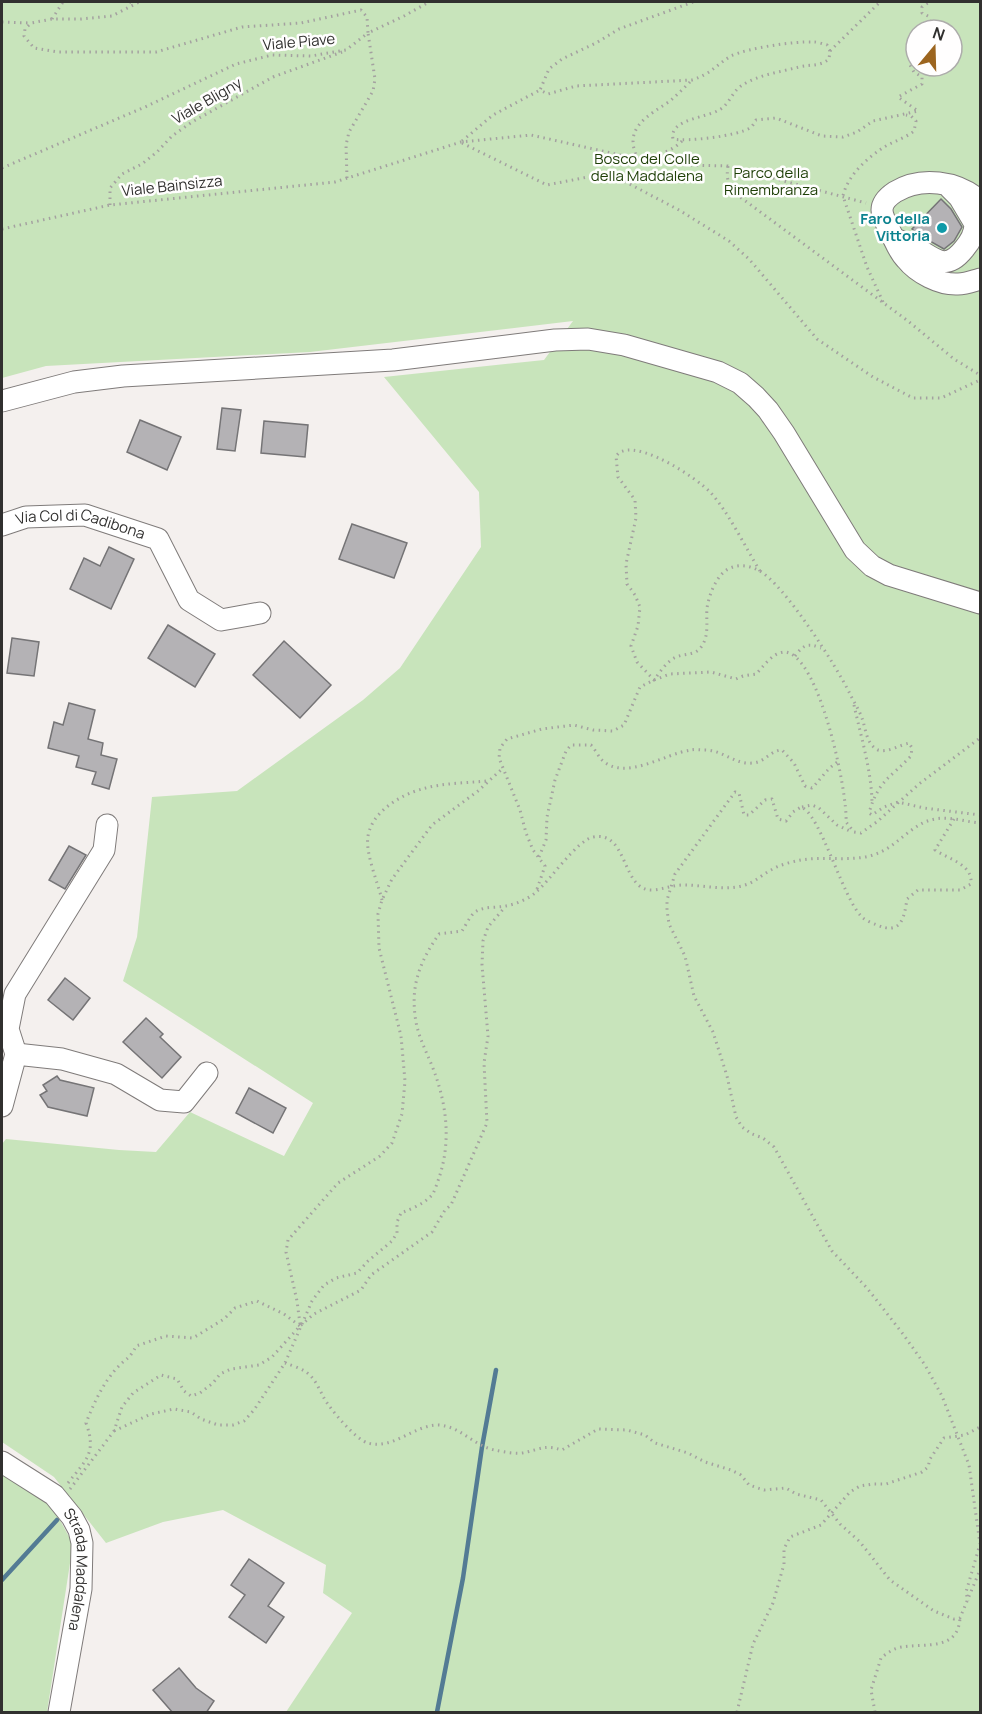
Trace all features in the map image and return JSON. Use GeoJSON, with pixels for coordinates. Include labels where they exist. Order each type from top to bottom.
{"type":"FeatureCollection","features":[{"type":"Feature","properties":{"kind":"street"},"geometry":{"type":"LineString","coordinates":[[981,201],[964,190],[928,182],[908,184],[886,200],[882,208],[883,215],[905,259],[926,275],[961,285],[981,279]]}},
{"type":"Feature","properties":{"kind":"street"},"geometry":{"type":"LineString","coordinates":[[894,239],[912,246],[938,262],[954,259],[963,251],[975,224],[959,197],[947,185]]}},
{"type":"Feature","properties":{"kind":"street"},"geometry":{"type":"LineString","coordinates":[[2,401],[74,382],[123,376],[393,360],[555,340],[588,339],[624,345],[718,372],[740,383],[768,410],[855,550],[872,566],[889,575],[981,603]]}},
{"type":"Feature","properties":{"kind":"street","name":"Via Col di Cadibona"},"geometry":{"type":"LineString","coordinates":[[2,525],[26,517],[85,515],[158,539],[189,600],[221,620],[260,612]]}},
{"type":"Feature","properties":{"kind":"street"},"geometry":{"type":"LineString","coordinates":[[2,1106],[16,1054],[8,1029],[15,994],[104,850],[107,825]]}},
{"type":"Feature","properties":{"kind":"street"},"geometry":{"type":"LineString","coordinates":[[16,1054],[62,1059],[116,1074],[160,1100],[184,1102],[207,1073]]}},
{"type":"Feature","properties":{"kind":"street","name":"Strada Maddalena"},"geometry":{"type":"LineString","coordinates":[[2,1462],[42,1487],[62,1494],[79,1530],[82,1543],[81,1589],[58,1713]]}},
{"type":"Feature","properties":{"kind":"path"},"geometry":{"type":"LineString","coordinates":[[52,19],[63,2]]}},
{"type":"Feature","properties":{"kind":"path"},"geometry":{"type":"LineString","coordinates":[[129,2],[137,3]]}},
{"type":"Feature","properties":{"kind":"path"},"geometry":{"type":"LineString","coordinates":[[347,178],[346,145],[349,132],[373,91],[375,80],[368,33],[429,2]]}},
{"type":"Feature","properties":{"kind":"path"},"geometry":{"type":"LineString","coordinates":[[461,142],[493,115],[540,90],[549,69],[562,59],[619,29],[693,2]]}},
{"type":"Feature","properties":{"kind":"path"},"geometry":{"type":"LineString","coordinates":[[830,51],[880,2]]}},
{"type":"Feature","properties":{"kind":"path"},"geometry":{"type":"LineString","coordinates":[[929,2],[922,7],[922,13],[929,18]]}},
{"type":"Feature","properties":{"kind":"path"},"geometry":{"type":"LineString","coordinates":[[2,22],[31,23],[52,19],[112,16],[137,3]]}},
{"type":"Feature","properties":{"kind":"path","name":"Viale Piave"},"geometry":{"type":"LineString","coordinates":[[2,168],[145,107],[236,64],[272,54],[311,56],[346,50],[368,33],[368,17],[361,10],[301,23],[242,27],[156,52],[58,52],[34,48],[24,36],[25,30],[31,23]]}},
{"type":"Feature","properties":{"kind":"path"},"geometry":{"type":"LineString","coordinates":[[540,90],[548,94],[576,86],[692,80],[705,76],[729,57],[742,51],[815,42],[828,45],[829,58],[822,64],[783,71],[739,87],[722,109],[676,125],[672,133],[673,139],[682,141],[730,135],[752,127],[756,120],[776,118],[822,136],[843,137],[857,132],[873,121],[894,115],[911,116],[916,120],[914,131],[881,149],[862,165],[849,181],[843,196],[867,267],[884,304]]}},
{"type":"Feature","properties":{"kind":"path","name":"Viale Bligny"},"geometry":{"type":"LineString","coordinates":[[110,205],[110,188],[122,174],[142,164],[172,136],[192,122],[273,77],[346,50]]}},
{"type":"Feature","properties":{"kind":"path"},"geometry":{"type":"LineString","coordinates":[[904,115],[918,111],[898,97],[922,84],[922,78]]}},
{"type":"Feature","properties":{"kind":"path"},"geometry":{"type":"LineString","coordinates":[[638,159],[633,143],[635,131],[640,122],[671,100],[692,80]]}},
{"type":"Feature","properties":{"kind":"path"},"geometry":{"type":"LineString","coordinates":[[461,142],[531,135],[638,159],[686,165],[728,166],[882,208]]}},
{"type":"Feature","properties":{"kind":"path"},"geometry":{"type":"LineString","coordinates":[[638,159],[656,156],[674,148],[682,141]]}},
{"type":"Feature","properties":{"kind":"path"},"geometry":{"type":"LineString","coordinates":[[461,142],[547,185],[593,176],[620,178],[679,210],[729,241],[749,259],[817,339],[873,377],[913,398],[941,398],[981,380]]}},
{"type":"Feature","properties":{"kind":"path","name":"Viale Bainsizza"},"geometry":{"type":"LineString","coordinates":[[2,230],[110,205],[335,182],[461,142]]}},
{"type":"Feature","properties":{"kind":"path"},"geometry":{"type":"LineString","coordinates":[[728,166],[726,176],[736,194],[961,364],[981,375]]}},
{"type":"Feature","properties":{"kind":"path"},"geometry":{"type":"LineString","coordinates":[[654,680],[637,662],[631,646],[638,626],[640,607],[627,584],[626,564],[636,518],[635,500],[618,477],[616,456],[623,450],[643,452],[685,473],[709,491],[760,570],[774,583],[823,648],[853,699],[862,718],[867,737],[878,749],[886,751],[909,743],[912,748],[911,756],[886,777],[869,813],[872,815],[898,802],[924,808],[981,815]]}},
{"type":"Feature","properties":{"kind":"path"},"geometry":{"type":"LineString","coordinates":[[654,680],[675,657],[696,653],[703,645],[708,628],[707,608],[716,581],[727,570],[742,565],[760,570]]}},
{"type":"Feature","properties":{"kind":"path"},"geometry":{"type":"LineString","coordinates":[[795,656],[803,646],[810,644],[823,648]]}},
{"type":"Feature","properties":{"kind":"path"},"geometry":{"type":"LineString","coordinates":[[536,893],[545,866],[533,850],[526,833],[520,810],[499,758],[500,748],[507,739],[542,729],[574,725],[593,730],[613,731],[624,725],[640,687],[670,674],[711,672],[736,679],[742,675],[756,674],[776,654],[786,652],[795,656],[818,694],[839,761],[847,809],[846,822],[854,832]]}},
{"type":"Feature","properties":{"kind":"path"},"geometry":{"type":"LineString","coordinates":[[853,699],[862,747],[871,775],[872,803]]}},
{"type":"Feature","properties":{"kind":"path"},"geometry":{"type":"LineString","coordinates":[[968,1601],[966,1592],[980,1544],[969,1465],[942,1396],[925,1365],[867,1288],[832,1251],[774,1147],[763,1138],[742,1127],[736,1116],[713,1032],[694,996],[685,956],[669,924],[667,900],[675,873],[735,792],[739,793],[744,815],[749,815],[765,800],[772,799],[778,819],[786,821],[793,812],[801,807],[812,805],[819,808],[843,829],[861,833],[919,784],[981,738]]}},
{"type":"Feature","properties":{"kind":"path"},"geometry":{"type":"LineString","coordinates":[[539,858],[546,840],[555,780],[566,751],[571,746],[591,745],[602,760],[628,769],[690,750],[709,750],[738,763],[751,764],[762,762],[776,750],[782,750],[794,764],[805,786],[812,788],[828,766],[839,761]]}},
{"type":"Feature","properties":{"kind":"path"},"geometry":{"type":"LineString","coordinates":[[300,1326],[286,1252],[288,1240],[338,1183],[380,1156],[392,1143],[402,1114],[405,1081],[401,1036],[379,948],[378,914],[382,900],[392,879],[432,825],[504,768]]}},
{"type":"Feature","properties":{"kind":"path"},"geometry":{"type":"LineString","coordinates":[[382,900],[369,853],[368,837],[373,822],[383,809],[422,789],[489,781]]}},
{"type":"Feature","properties":{"kind":"path"},"geometry":{"type":"LineString","coordinates":[[801,807],[808,811],[815,821],[838,876],[861,917],[886,929],[897,927],[901,922],[906,899],[918,890],[960,891],[971,884],[971,876],[965,868],[955,859],[935,850],[954,819]]}},
{"type":"Feature","properties":{"kind":"path"},"geometry":{"type":"LineString","coordinates":[[114,1431],[151,1413],[174,1409],[191,1412],[201,1419],[218,1425],[233,1425],[244,1421],[254,1410],[285,1362],[312,1301],[324,1285],[336,1278],[357,1273],[374,1255],[392,1241],[397,1233],[397,1222],[401,1213],[424,1202],[433,1194],[443,1164],[446,1108],[414,1014],[417,975],[426,953],[439,934],[462,930],[475,912],[489,907],[506,906],[536,893],[579,846],[591,837],[600,836],[609,840],[619,849],[633,880],[651,890],[672,886],[736,887],[748,884],[773,868],[801,860],[858,858],[874,855],[890,847],[915,827],[937,819],[981,823]]}},
{"type":"Feature","properties":{"kind":"path"},"geometry":{"type":"LineString","coordinates":[[62,1494],[114,1431],[122,1407],[133,1393],[151,1380],[161,1375],[177,1378],[184,1391],[190,1396],[200,1394],[220,1374],[231,1368],[259,1365],[272,1357],[314,1314],[361,1290],[371,1275],[432,1232],[445,1210],[451,1205],[487,1123],[484,1063],[488,1036],[482,965],[483,941],[488,927],[506,906]]}},
{"type":"Feature","properties":{"kind":"path"},"geometry":{"type":"LineString","coordinates":[[62,1494],[91,1452],[90,1434],[86,1423],[96,1398],[118,1367],[131,1358],[136,1346],[166,1336],[193,1338],[224,1319],[235,1308],[257,1301],[284,1314],[300,1326]]}},
{"type":"Feature","properties":{"kind":"path"},"geometry":{"type":"LineString","coordinates":[[285,1362],[306,1372],[353,1434],[366,1443],[390,1442],[424,1427],[437,1425],[462,1431],[482,1447],[526,1453],[550,1446],[562,1450],[598,1429],[627,1430],[645,1435],[655,1443],[731,1470],[741,1475],[748,1485],[764,1490],[786,1488],[796,1494],[821,1500],[840,1524],[860,1542],[890,1580],[934,1611],[954,1619],[960,1618]]}},
{"type":"Feature","properties":{"kind":"path"},"geometry":{"type":"LineString","coordinates":[[737,1713],[753,1644],[773,1603],[784,1564],[784,1550],[790,1537],[821,1525],[850,1492],[860,1486],[886,1484],[922,1472],[928,1467],[930,1459],[944,1438],[965,1435],[981,1428]]}},
{"type":"Feature","properties":{"kind":"path"},"geometry":{"type":"LineString","coordinates":[[875,1713],[871,1690],[881,1658],[899,1647],[924,1647],[940,1644],[952,1637],[959,1630],[960,1618],[981,1570]]}},
{"type":"Feature","properties":{"kind":"green space"},"geometry":{"type":"Polygon","coordinates":[[[2,2],[980,2],[980,1712],[286,1712],[352,1613],[323,1593],[326,1565],[223,1510],[163,1522],[106,1543],[54,1477],[2,1442],[2,1144],[6,1139],[156,1152],[190,1112],[284,1156],[313,1103],[123,981],[137,937],[152,797],[237,791],[363,700],[400,668],[481,547],[479,492],[384,377],[544,360],[573,321],[310,352],[46,366],[2,378],[2,2]]]}},
{"type":"Feature","properties":{"kind":"green space"},"geometry":{"type":"Polygon","coordinates":[[[2,1472],[49,1500],[73,1544],[47,1712],[2,1712],[2,1472]]]}},
{"type":"Feature","properties":{"kind":"building","name":"Faro della Vittoria"},"geometry":{"type":"Polygon","coordinates":[[[941,199],[951,209],[962,227],[954,241],[944,249],[912,229],[941,199]]]}},
{"type":"Feature","properties":{"kind":"building"},"geometry":{"type":"Polygon","coordinates":[[[222,408],[241,410],[235,451],[217,449],[222,408]]]}},
{"type":"Feature","properties":{"kind":"building"},"geometry":{"type":"Polygon","coordinates":[[[140,420],[181,437],[167,470],[127,452],[140,420]]]}},
{"type":"Feature","properties":{"kind":"building"},"geometry":{"type":"Polygon","coordinates":[[[264,421],[308,425],[305,457],[261,453],[264,421]]]}},
{"type":"Feature","properties":{"kind":"building"},"geometry":{"type":"Polygon","coordinates":[[[352,524],[407,543],[394,578],[339,559],[352,524]]]}},
{"type":"Feature","properties":{"kind":"building"},"geometry":{"type":"Polygon","coordinates":[[[109,547],[134,559],[111,609],[70,589],[84,558],[100,566],[109,547]]]}},
{"type":"Feature","properties":{"kind":"building"},"geometry":{"type":"Polygon","coordinates":[[[168,625],[215,654],[195,687],[148,658],[168,625]]]}},
{"type":"Feature","properties":{"kind":"building"},"geometry":{"type":"Polygon","coordinates":[[[12,638],[39,642],[34,676],[7,673],[12,638]]]}},
{"type":"Feature","properties":{"kind":"building"},"geometry":{"type":"Polygon","coordinates":[[[284,641],[331,685],[300,718],[253,675],[284,641]]]}},
{"type":"Feature","properties":{"kind":"building"},"geometry":{"type":"Polygon","coordinates":[[[69,703],[95,710],[88,739],[103,743],[101,755],[117,759],[109,789],[92,784],[96,772],[76,767],[79,756],[48,748],[54,722],[63,725],[69,703]]]}},
{"type":"Feature","properties":{"kind":"building"},"geometry":{"type":"Polygon","coordinates":[[[69,846],[86,855],[65,889],[49,880],[69,846]]]}},
{"type":"Feature","properties":{"kind":"building"},"geometry":{"type":"Polygon","coordinates":[[[65,978],[90,998],[73,1020],[48,1000],[65,978]]]}},
{"type":"Feature","properties":{"kind":"building"},"geometry":{"type":"Polygon","coordinates":[[[146,1018],[163,1034],[160,1037],[181,1057],[162,1078],[123,1042],[146,1018]]]}},
{"type":"Feature","properties":{"kind":"building"},"geometry":{"type":"Polygon","coordinates":[[[57,1076],[60,1080],[94,1088],[87,1116],[48,1107],[40,1095],[47,1091],[43,1085],[57,1076]]]}},
{"type":"Feature","properties":{"kind":"building"},"geometry":{"type":"Polygon","coordinates":[[[249,1088],[286,1108],[273,1133],[236,1113],[249,1088]]]}},
{"type":"Feature","properties":{"kind":"building"},"geometry":{"type":"Polygon","coordinates":[[[249,1559],[284,1583],[268,1606],[284,1617],[266,1643],[229,1617],[245,1595],[231,1585],[249,1559]]]}},
{"type":"Feature","properties":{"kind":"building"},"geometry":{"type":"Polygon","coordinates":[[[179,1668],[196,1688],[214,1701],[206,1713],[173,1713],[153,1690],[179,1668]]]}},
{"type":"Feature","properties":{"kind":"waterway"},"geometry":{"type":"LineString","coordinates":[[437,1712],[463,1578],[496,1370]]}},
{"type":"Feature","properties":{"kind":"waterway"},"geometry":{"type":"LineString","coordinates":[[2,1580],[57,1520]]}},
{"type":"Feature","properties":{"kind":"place","name":"Faro della Vittoria"},"geometry":{"type":"Point","coordinates":[942,228]}},
{"type":"Feature","properties":{"kind":"park label","name":"Bosco del Colle della Maddalena"},"geometry":{"type":"Point","coordinates":[647,168]}},
{"type":"Feature","properties":{"kind":"park label","name":"Parco della Rimembranza"},"geometry":{"type":"Point","coordinates":[771,182]}}]}
